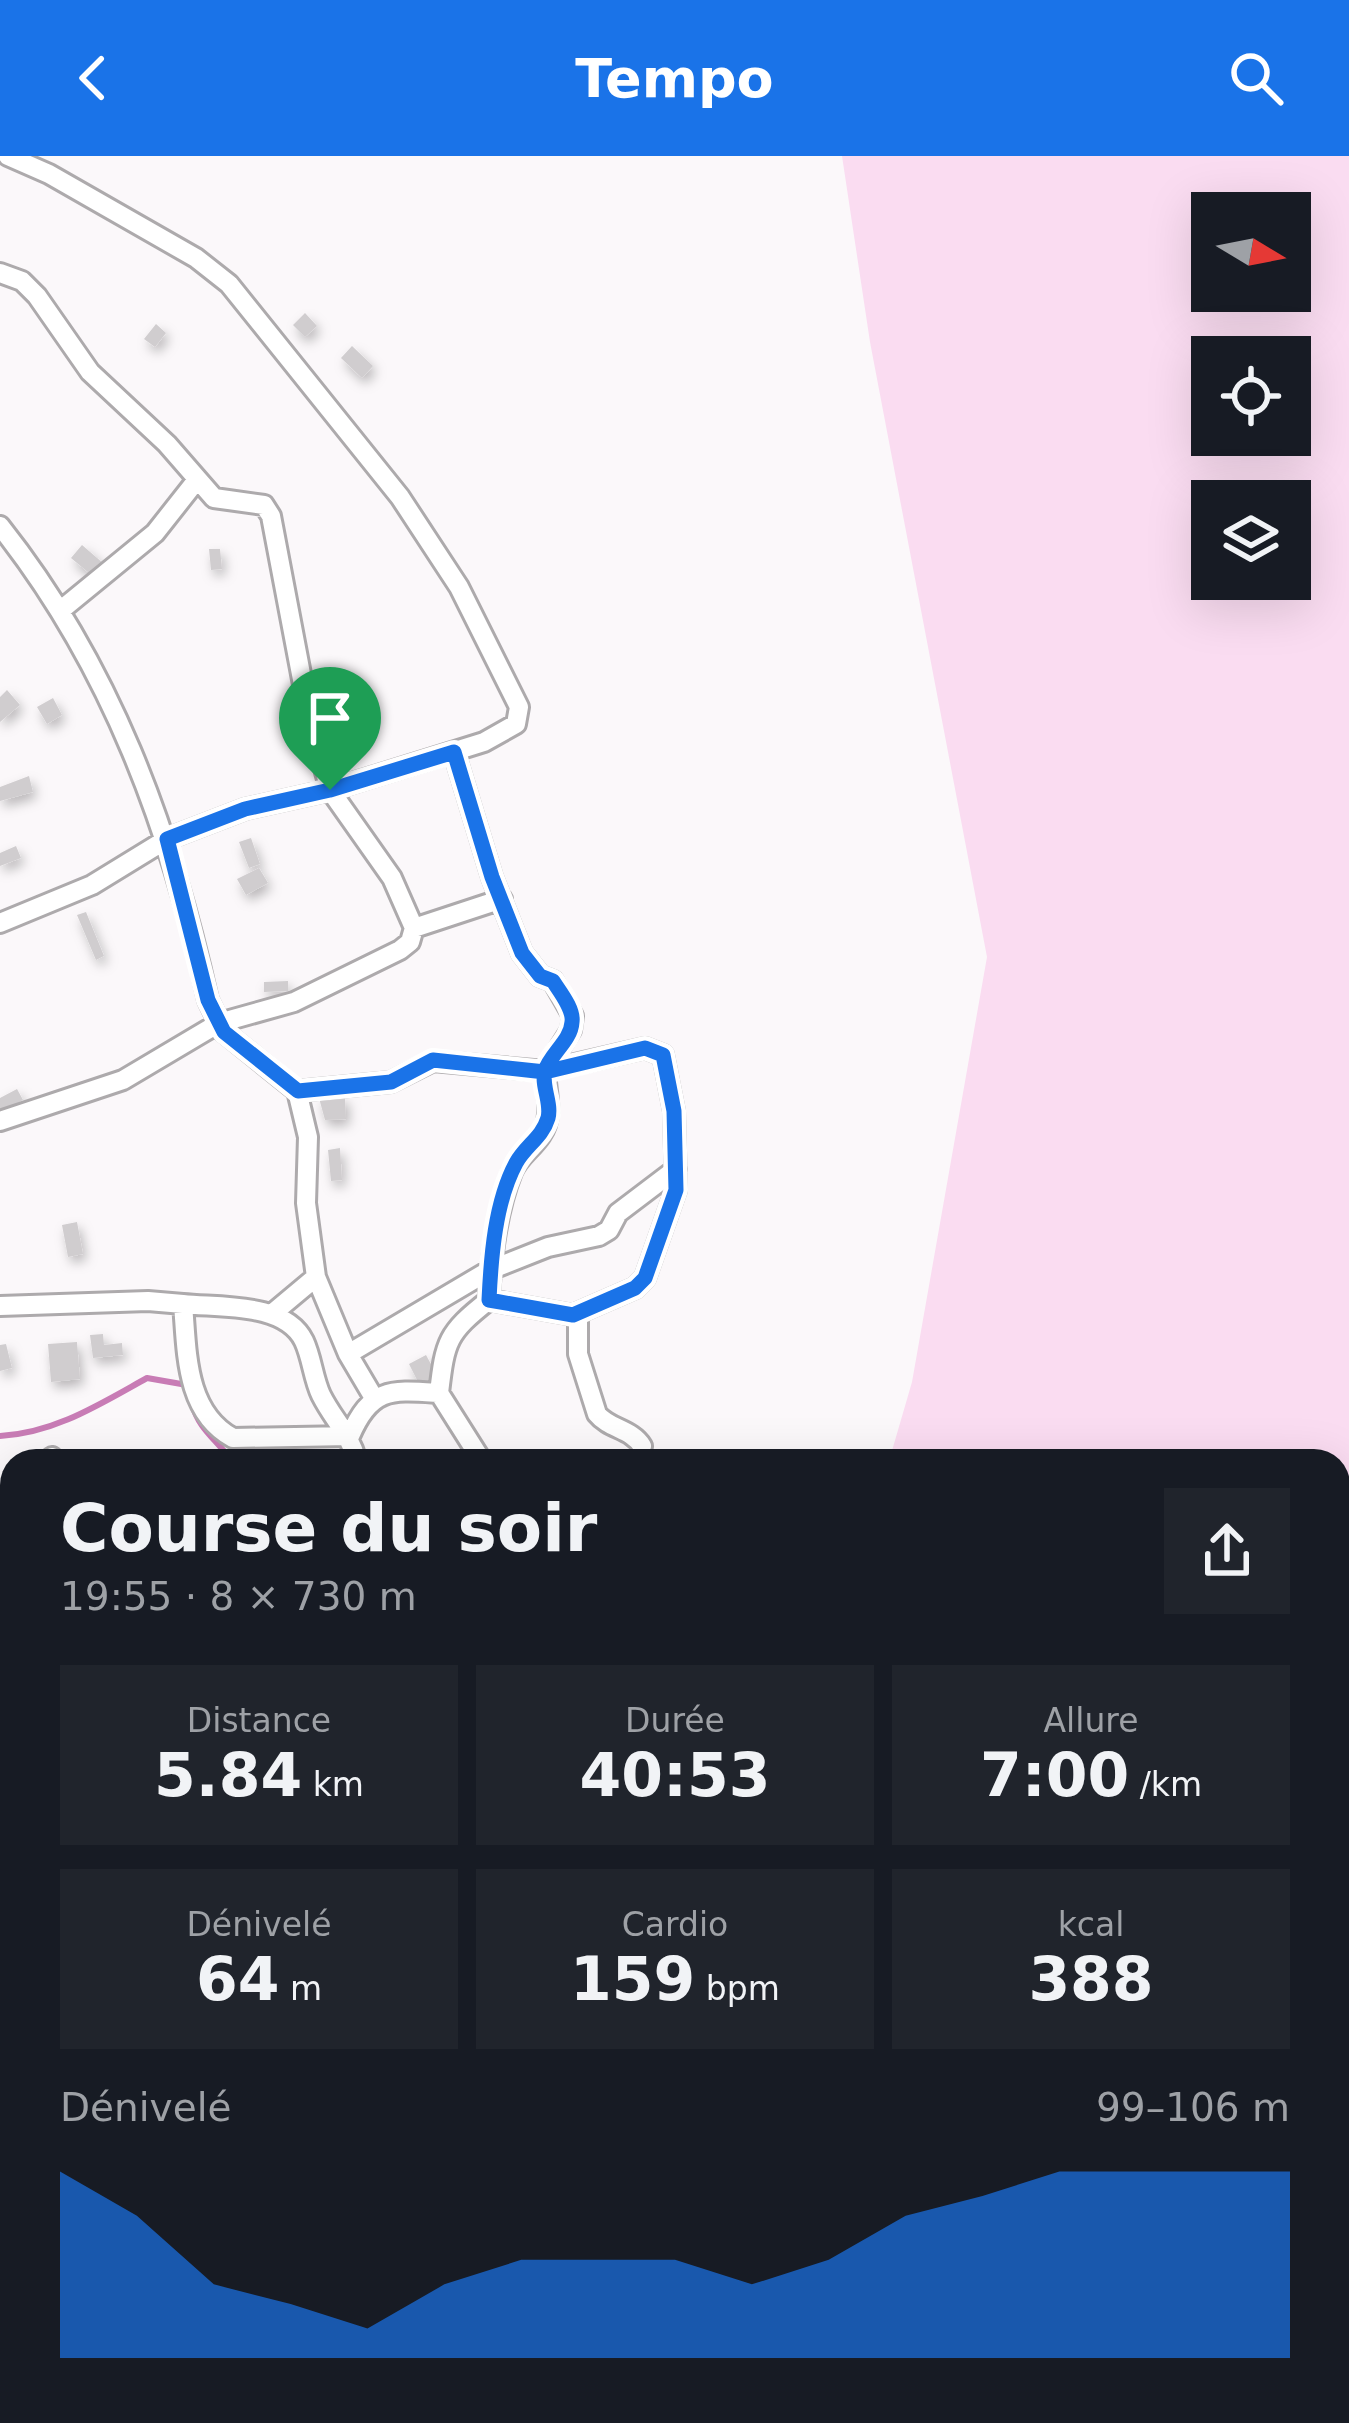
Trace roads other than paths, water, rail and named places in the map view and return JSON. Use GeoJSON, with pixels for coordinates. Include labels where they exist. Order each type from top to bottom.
{"type":"FeatureCollection","features":[{"type":"Feature","properties":{"kind":"street"},"geometry":{"type":"LineString","coordinates":[[0,923],[92,885],[167,839],[245,809],[330,790],[504,734],[516,724],[519,707],[459,587],[400,497],[293,359],[212,268],[49,174],[8,156]]}},
{"type":"Feature","properties":{"kind":"street"},"geometry":{"type":"LineString","coordinates":[[0,273],[22,281],[38,296],[90,372],[166,444],[214,498],[265,505],[271,516],[308,711],[330,790],[392,878],[414,928],[410,942],[400,950],[294,1002],[219,1023],[122,1080],[0,1120]]}},
{"type":"Feature","properties":{"kind":"street"},"geometry":{"type":"LineString","coordinates":[[61,610],[155,533],[196,481]]}},
{"type":"Feature","properties":{"kind":"street"},"geometry":{"type":"LineString","coordinates":[[0,526],[61,610],[134,754],[167,839],[208,1000],[219,1023],[298,1091],[308,1138],[306,1203],[316,1277],[347,1354],[374,1398]]}},
{"type":"Feature","properties":{"kind":"street"},"geometry":{"type":"LineString","coordinates":[[454,752],[522,953],[540,976],[553,981],[573,1016],[571,1030],[545,1072],[550,1110],[546,1123],[511,1176],[490,1270],[489,1300]]}},
{"type":"Feature","properties":{"kind":"street"},"geometry":{"type":"LineString","coordinates":[[414,928],[502,899]]}},
{"type":"Feature","properties":{"kind":"street"},"geometry":{"type":"LineString","coordinates":[[298,1091],[391,1082],[433,1060],[545,1072],[645,1048],[663,1055],[674,1111],[676,1190],[645,1278],[635,1288],[573,1315],[489,1300],[465,1319],[445,1345],[439,1393],[474,1449]]}},
{"type":"Feature","properties":{"kind":"street"},"geometry":{"type":"LineString","coordinates":[[347,1354],[490,1270],[548,1246],[599,1236],[627,1205],[676,1169]]}},
{"type":"Feature","properties":{"kind":"street"},"geometry":{"type":"LineString","coordinates":[[273,1313],[316,1277]]}},
{"type":"Feature","properties":{"kind":"street"},"geometry":{"type":"LineString","coordinates":[[0,1306],[148,1300],[273,1313],[303,1340],[322,1397],[350,1436],[354,1449]]}},
{"type":"Feature","properties":{"kind":"street"},"geometry":{"type":"LineString","coordinates":[[183,1304],[189,1378],[204,1411],[223,1433],[244,1441],[350,1436]]}},
{"type":"Feature","properties":{"kind":"street"},"geometry":{"type":"LineString","coordinates":[[573,1315],[578,1322],[578,1354],[597,1414],[642,1446]]}},
{"type":"Feature","properties":{"kind":"street"},"geometry":{"type":"LineString","coordinates":[[350,1436],[374,1398],[402,1390],[439,1393]]}},
{"type":"Feature","properties":{"kind":"waterway"},"geometry":{"type":"LineString","coordinates":[[0,1436],[58,1423],[147,1378],[187,1385]]}},
{"type":"Feature","properties":{"kind":"waterway"},"geometry":{"type":"LineString","coordinates":[[192,1404],[222,1449]]}}]}
